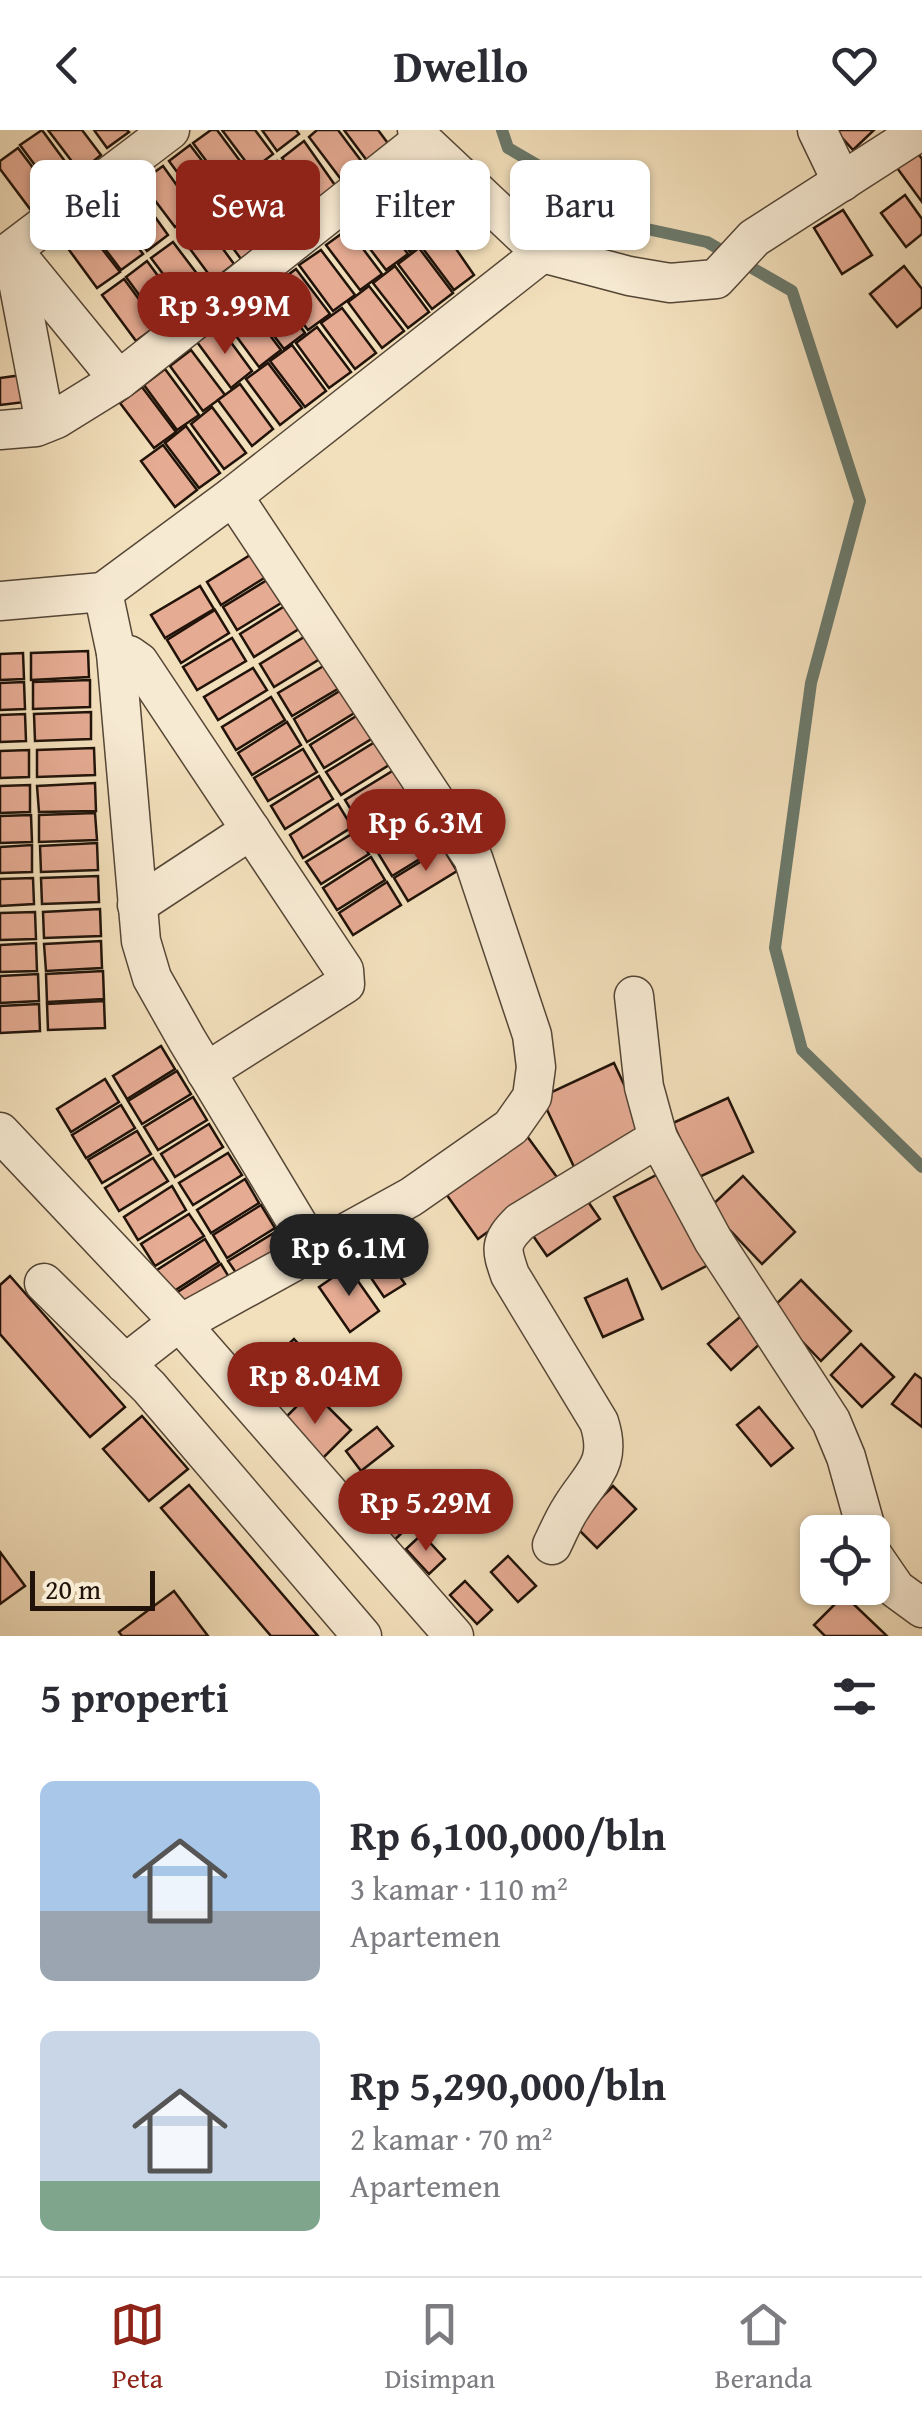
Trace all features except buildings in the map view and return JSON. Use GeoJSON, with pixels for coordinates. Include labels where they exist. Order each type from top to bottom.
{"type":"FeatureCollection","features":[{"type":"Feature","properties":{"kind":"street"},"geometry":{"type":"LineString","coordinates":[[6,242],[170,130]]}},
{"type":"Feature","properties":{"kind":"street"},"geometry":{"type":"LineString","coordinates":[[818,130],[842,182]]}},
{"type":"Feature","properties":{"kind":"street"},"geometry":{"type":"LineString","coordinates":[[0,430],[56,420],[119,380],[420,135],[542,253],[656,281],[704,282],[716,279],[754,238],[922,130]]}},
{"type":"Feature","properties":{"kind":"street"},"geometry":{"type":"LineString","coordinates":[[6,242],[119,380]]}},
{"type":"Feature","properties":{"kind":"street"},"geometry":{"type":"LineString","coordinates":[[6,242],[45,423]]}},
{"type":"Feature","properties":{"kind":"street"},"geometry":{"type":"LineString","coordinates":[[0,601],[104,592],[234,496],[542,253]]}},
{"type":"Feature","properties":{"kind":"street"},"geometry":{"type":"LineString","coordinates":[[153,1344],[411,1196],[511,1127],[532,1097],[536,1067],[532,1035],[472,858],[234,496]]}},
{"type":"Feature","properties":{"kind":"street"},"geometry":{"type":"LineString","coordinates":[[104,592],[116,653],[140,941],[152,978],[314,1251]]}},
{"type":"Feature","properties":{"kind":"street"},"geometry":{"type":"LineString","coordinates":[[116,653],[139,662],[344,970],[345,984],[206,1072]]}},
{"type":"Feature","properties":{"kind":"street"},"geometry":{"type":"LineString","coordinates":[[138,905],[250,830]]}},
{"type":"Feature","properties":{"kind":"street"},"geometry":{"type":"LineString","coordinates":[[634,996],[644,1087],[658,1138],[713,1240],[831,1422],[846,1457],[862,1515]]}},
{"type":"Feature","properties":{"kind":"street"},"geometry":{"type":"LineString","coordinates":[[0,1132],[153,1344],[454,1636]]}},
{"type":"Feature","properties":{"kind":"street"},"geometry":{"type":"LineString","coordinates":[[552,1545],[570,1508],[601,1467],[605,1442],[598,1422],[510,1275],[502,1251],[508,1234],[520,1222],[658,1138]]}},
{"type":"Feature","properties":{"kind":"street"},"geometry":{"type":"LineString","coordinates":[[44,1282],[153,1344]]}},
{"type":"Feature","properties":{"kind":"street"},"geometry":{"type":"LineString","coordinates":[[153,1344],[150,1387],[362,1636]]}},
{"type":"Feature","properties":{"kind":"street"},"geometry":{"type":"LineString","coordinates":[[890,1580],[922,1608]]}},
{"type":"Feature","properties":{"kind":"waterway"},"geometry":{"type":"LineString","coordinates":[[502,130],[508,148],[647,229],[707,242],[792,291],[860,501],[811,683],[775,948],[802,1050],[922,1167]]}}]}
